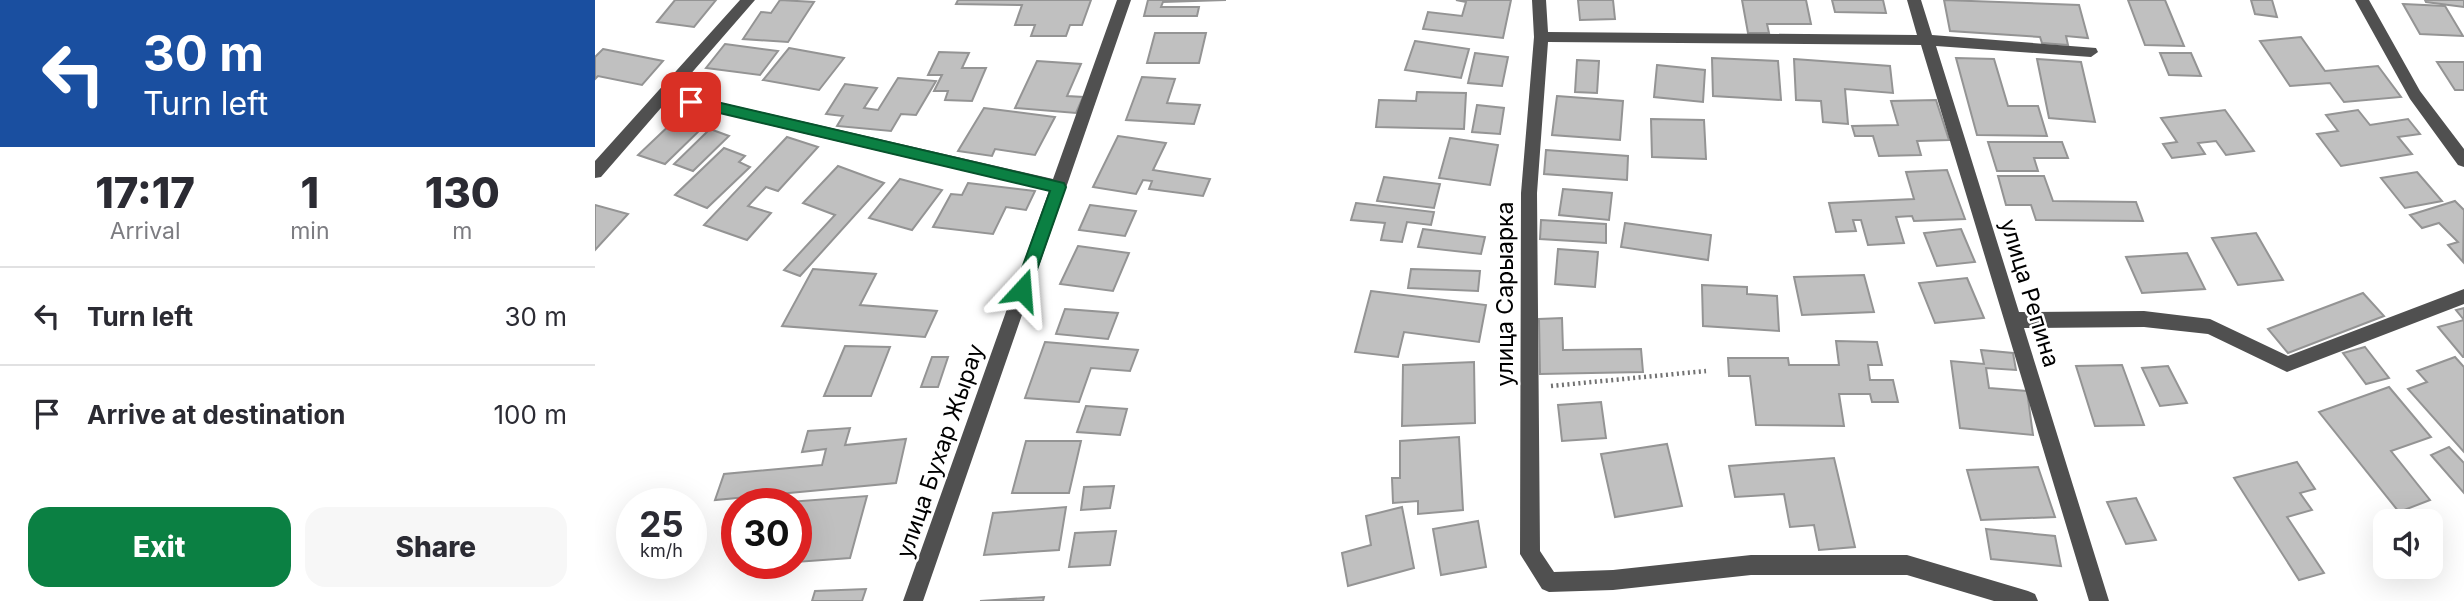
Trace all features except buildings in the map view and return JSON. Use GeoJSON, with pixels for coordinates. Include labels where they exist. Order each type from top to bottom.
{"type":"FeatureCollection","features":[{"type":"Feature","properties":{"kind":"street"},"geometry":{"type":"LineString","coordinates":[[595,172],[748,0]]}},
{"type":"Feature","properties":{"kind":"street","name":"улица Бухар Жырау"},"geometry":{"type":"LineString","coordinates":[[913,601],[1124,0]]}},
{"type":"Feature","properties":{"kind":"street","name":"улица Сарыарка"},"geometry":{"type":"LineString","coordinates":[[1539,0],[1541,37],[1529,193],[1530,554],[1549,582],[1612,580],[1751,565],[1907,565],[2028,601]]}},
{"type":"Feature","properties":{"kind":"street","name":"улица Репина"},"geometry":{"type":"LineString","coordinates":[[1914,0],[2099,601]]}},
{"type":"Feature","properties":{"kind":"street"},"geometry":{"type":"LineString","coordinates":[[2362,0],[2415,95],[2464,161]]}},
{"type":"Feature","properties":{"kind":"street"},"geometry":{"type":"LineString","coordinates":[[1541,37],[1927,40],[2091,52]]}},
{"type":"Feature","properties":{"kind":"street"},"geometry":{"type":"LineString","coordinates":[[664,95],[1058,187]]}},
{"type":"Feature","properties":{"kind":"street"},"geometry":{"type":"LineString","coordinates":[[2013,320],[2144,319],[2210,327],[2287,364],[2464,296]]}},
{"type":"Feature","properties":{"kind":"path"},"geometry":{"type":"LineString","coordinates":[[1529,388],[1706,371]]}},
{"type":"Feature","properties":{"kind":"route"},"geometry":{"type":"LineString","coordinates":[[691,102],[1058,187],[1022,290]]}}]}
